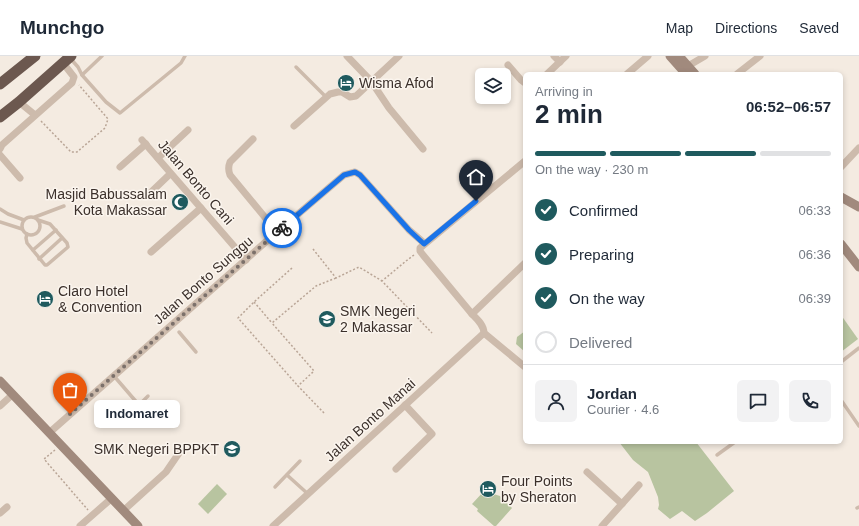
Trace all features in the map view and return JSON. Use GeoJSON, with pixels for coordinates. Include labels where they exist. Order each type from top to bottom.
{"type":"FeatureCollection","features":[{"type":"Feature","properties":{"kind":"highway"},"geometry":{"type":"LineString","coordinates":[[0,84],[33,56]]}},
{"type":"Feature","properties":{"kind":"highway"},"geometry":{"type":"LineString","coordinates":[[0,117],[68,59]]}},
{"type":"Feature","properties":{"kind":"main road"},"geometry":{"type":"LineString","coordinates":[[670,56],[687,70]]}},
{"type":"Feature","properties":{"kind":"main road"},"geometry":{"type":"LineString","coordinates":[[679,56],[687,70]]}},
{"type":"Feature","properties":{"kind":"main road"},"geometry":{"type":"LineString","coordinates":[[843,198],[859,206]]}},
{"type":"Feature","properties":{"kind":"main road"},"geometry":{"type":"LineString","coordinates":[[844,254],[859,267]]}},
{"type":"Feature","properties":{"kind":"main road"},"geometry":{"type":"LineString","coordinates":[[0,382],[138,526]]}},
{"type":"Feature","properties":{"kind":"street"},"geometry":{"type":"LineString","coordinates":[[347,56],[371,81],[389,108],[423,149]]}},
{"type":"Feature","properties":{"kind":"street"},"geometry":{"type":"LineString","coordinates":[[294,126],[330,94],[342,92],[350,97],[353,97],[399,56]]}},
{"type":"Feature","properties":{"kind":"street"},"geometry":{"type":"LineString","coordinates":[[554,56],[560,62]]}},
{"type":"Feature","properties":{"kind":"street"},"geometry":{"type":"LineString","coordinates":[[549,72],[566,56]]}},
{"type":"Feature","properties":{"kind":"street"},"geometry":{"type":"LineString","coordinates":[[629,72],[648,56]]}},
{"type":"Feature","properties":{"kind":"street"},"geometry":{"type":"LineString","coordinates":[[687,70],[705,56]]}},
{"type":"Feature","properties":{"kind":"street"},"geometry":{"type":"LineString","coordinates":[[740,72],[760,56]]}},
{"type":"Feature","properties":{"kind":"street"},"geometry":{"type":"LineString","coordinates":[[0,149],[35,115],[72,83],[74,78],[68,59]]}},
{"type":"Feature","properties":{"kind":"street"},"geometry":{"type":"LineString","coordinates":[[508,65],[523,82]]}},
{"type":"Feature","properties":{"kind":"street"},"geometry":{"type":"LineString","coordinates":[[19,102],[35,115]]}},
{"type":"Feature","properties":{"kind":"street"},"geometry":{"type":"LineString","coordinates":[[158,158],[188,130]]}},
{"type":"Feature","properties":{"kind":"street"},"geometry":{"type":"LineString","coordinates":[[253,139],[230,162],[228,168],[230,175],[277,232]]}},
{"type":"Feature","properties":{"kind":"street","name":"Jalan Bonto Cani"},"geometry":{"type":"LineString","coordinates":[[120,167],[144,142],[170,174],[246,260]]}},
{"type":"Feature","properties":{"kind":"street"},"geometry":{"type":"LineString","coordinates":[[843,165],[859,148]]}},
{"type":"Feature","properties":{"kind":"street"},"geometry":{"type":"LineString","coordinates":[[0,155],[20,178]]}},
{"type":"Feature","properties":{"kind":"street"},"geometry":{"type":"LineString","coordinates":[[523,163],[420,248],[420,251],[482,325],[484,333],[523,365]]}},
{"type":"Feature","properties":{"kind":"street","name":"Jalan Bonto Sunggu"},"geometry":{"type":"LineString","coordinates":[[49,432],[114,376],[175,329],[246,260],[344,175],[355,172],[360,175],[409,230],[424,244]]}},
{"type":"Feature","properties":{"kind":"street"},"geometry":{"type":"LineString","coordinates":[[147,196],[170,174]]}},
{"type":"Feature","properties":{"kind":"street"},"geometry":{"type":"LineString","coordinates":[[151,252],[201,208]]}},
{"type":"Feature","properties":{"kind":"street"},"geometry":{"type":"LineString","coordinates":[[472,314],[523,266]]}},
{"type":"Feature","properties":{"kind":"street","name":"Jalan Bonto Manai"},"geometry":{"type":"LineString","coordinates":[[273,526],[484,333]]}},
{"type":"Feature","properties":{"kind":"street"},"geometry":{"type":"LineString","coordinates":[[0,406],[12,395]]}},
{"type":"Feature","properties":{"kind":"street"},"geometry":{"type":"LineString","coordinates":[[396,469],[432,434],[405,405]]}},
{"type":"Feature","properties":{"kind":"street"},"geometry":{"type":"LineString","coordinates":[[124,510],[166,472],[179,453]]}},
{"type":"Feature","properties":{"kind":"street"},"geometry":{"type":"LineString","coordinates":[[587,472],[622,504]]}},
{"type":"Feature","properties":{"kind":"street"},"geometry":{"type":"LineString","coordinates":[[602,526],[639,485]]}},
{"type":"Feature","properties":{"kind":"street"},"geometry":{"type":"LineString","coordinates":[[80,526],[112,498]]}},
{"type":"Feature","properties":{"kind":"street"},"geometry":{"type":"LineString","coordinates":[[0,513],[7,507]]}},
{"type":"Feature","properties":{"kind":"lane"},"geometry":{"type":"LineString","coordinates":[[82,75],[102,56]]}},
{"type":"Feature","properties":{"kind":"lane"},"geometry":{"type":"LineString","coordinates":[[68,59],[78,67],[82,75],[106,102],[120,113],[181,63],[185,56]]}},
{"type":"Feature","properties":{"kind":"lane"},"geometry":{"type":"LineString","coordinates":[[296,67],[326,97]]}},
{"type":"Feature","properties":{"kind":"lane"},"geometry":{"type":"LineString","coordinates":[[36,219],[64,206]]}},
{"type":"Feature","properties":{"kind":"lane"},"geometry":{"type":"LineString","coordinates":[[0,209],[8,214],[24,220]]}},
{"type":"Feature","properties":{"kind":"lane"},"geometry":{"type":"LineString","coordinates":[[22,229],[22,223],[27,217],[50,224],[68,247],[47,265],[43,264],[26,240],[27,234]]}},
{"type":"Feature","properties":{"kind":"lane"},"geometry":{"type":"LineString","coordinates":[[0,222],[22,229],[27,234],[34,234],[39,230],[40,223],[36,219]]}},
{"type":"Feature","properties":{"kind":"lane"},"geometry":{"type":"LineString","coordinates":[[33,250],[56,230]]}},
{"type":"Feature","properties":{"kind":"lane"},"geometry":{"type":"LineString","coordinates":[[39,259],[62,238]]}},
{"type":"Feature","properties":{"kind":"lane"},"geometry":{"type":"LineString","coordinates":[[175,329],[196,352]]}},
{"type":"Feature","properties":{"kind":"lane"},"geometry":{"type":"LineString","coordinates":[[843,360],[859,348]]}},
{"type":"Feature","properties":{"kind":"lane"},"geometry":{"type":"LineString","coordinates":[[114,376],[138,405]]}},
{"type":"Feature","properties":{"kind":"lane"},"geometry":{"type":"LineString","coordinates":[[135,409],[148,396]]}},
{"type":"Feature","properties":{"kind":"lane"},"geometry":{"type":"LineString","coordinates":[[843,403],[859,426]]}},
{"type":"Feature","properties":{"kind":"lane"},"geometry":{"type":"LineString","coordinates":[[717,455],[732,444]]}},
{"type":"Feature","properties":{"kind":"lane"},"geometry":{"type":"LineString","coordinates":[[275,486],[300,461]]}},
{"type":"Feature","properties":{"kind":"lane"},"geometry":{"type":"LineString","coordinates":[[287,475],[308,494]]}},
{"type":"Feature","properties":{"kind":"path"},"geometry":{"type":"LineString","coordinates":[[35,115],[71,152],[77,152],[105,128],[108,119],[74,78]]}},
{"type":"Feature","properties":{"kind":"path"},"geometry":{"type":"LineString","coordinates":[[313,249],[336,278]]}},
{"type":"Feature","properties":{"kind":"path"},"geometry":{"type":"LineString","coordinates":[[382,281],[420,251]]}},
{"type":"Feature","properties":{"kind":"path"},"geometry":{"type":"LineString","coordinates":[[272,323],[316,286],[359,267],[382,281],[432,333]]}},
{"type":"Feature","properties":{"kind":"path"},"geometry":{"type":"LineString","coordinates":[[292,268],[238,318],[243,326],[324,413]]}},
{"type":"Feature","properties":{"kind":"path"},"geometry":{"type":"LineString","coordinates":[[254,302],[314,371],[298,386]]}},
{"type":"Feature","properties":{"kind":"path"},"geometry":{"type":"LineString","coordinates":[[61,445],[44,460],[92,515]]}},
{"type":"Feature","properties":{"kind":"green space"},"geometry":{"type":"Polygon","coordinates":[[[843,318],[858,339],[843,350],[843,318]]]}},
{"type":"Feature","properties":{"kind":"green space"},"geometry":{"type":"Polygon","coordinates":[[[523,332],[523,350],[516,344],[517,337],[523,332]]]}},
{"type":"Feature","properties":{"kind":"green space"},"geometry":{"type":"Polygon","coordinates":[[[621,444],[698,444],[734,491],[695,521],[682,511],[670,519],[658,509],[658,497],[648,472],[633,460],[621,444]]]}},
{"type":"Feature","properties":{"kind":"green space"},"geometry":{"type":"Polygon","coordinates":[[[217,484],[227,494],[208,514],[198,504],[217,484]]]}},
{"type":"Feature","properties":{"kind":"green space"},"geometry":{"type":"Polygon","coordinates":[[[484,491],[500,496],[512,508],[496,526],[494,526],[477,511],[478,509],[472,504],[484,491]]]}},
{"type":"Feature","properties":{"kind":"way so far"},"geometry":{"type":"LineString","coordinates":[[70,414],[282,228]]}},
{"type":"Feature","properties":{"kind":"place","name":"Wisma Afod"},"geometry":{"type":"Point","coordinates":[346,83]}},
{"type":"Feature","properties":{"kind":"place","name":"Masjid Babussalam Kota Makassar"},"geometry":{"type":"Point","coordinates":[180,202]}},
{"type":"Feature","properties":{"kind":"place","name":"Claro Hotel & Convention"},"geometry":{"type":"Point","coordinates":[45,299]}},
{"type":"Feature","properties":{"kind":"place","name":"SMK Negeri 2 Makassar"},"geometry":{"type":"Point","coordinates":[327,319]}},
{"type":"Feature","properties":{"kind":"place","name":"Indomaret"},"geometry":{"type":"Point","coordinates":[70,414]}},
{"type":"Feature","properties":{"kind":"place","name":"SMK Negeri BPPKT"},"geometry":{"type":"Point","coordinates":[232,449]}},
{"type":"Feature","properties":{"kind":"place","name":"Four Points by Sheraton"},"geometry":{"type":"Point","coordinates":[488,489]}},
{"type":"Feature","properties":{"kind":"route"},"geometry":{"type":"LineString","coordinates":[[282,228],[344,175],[355,172],[360,175],[409,230],[424,244],[476,201]]}}]}
